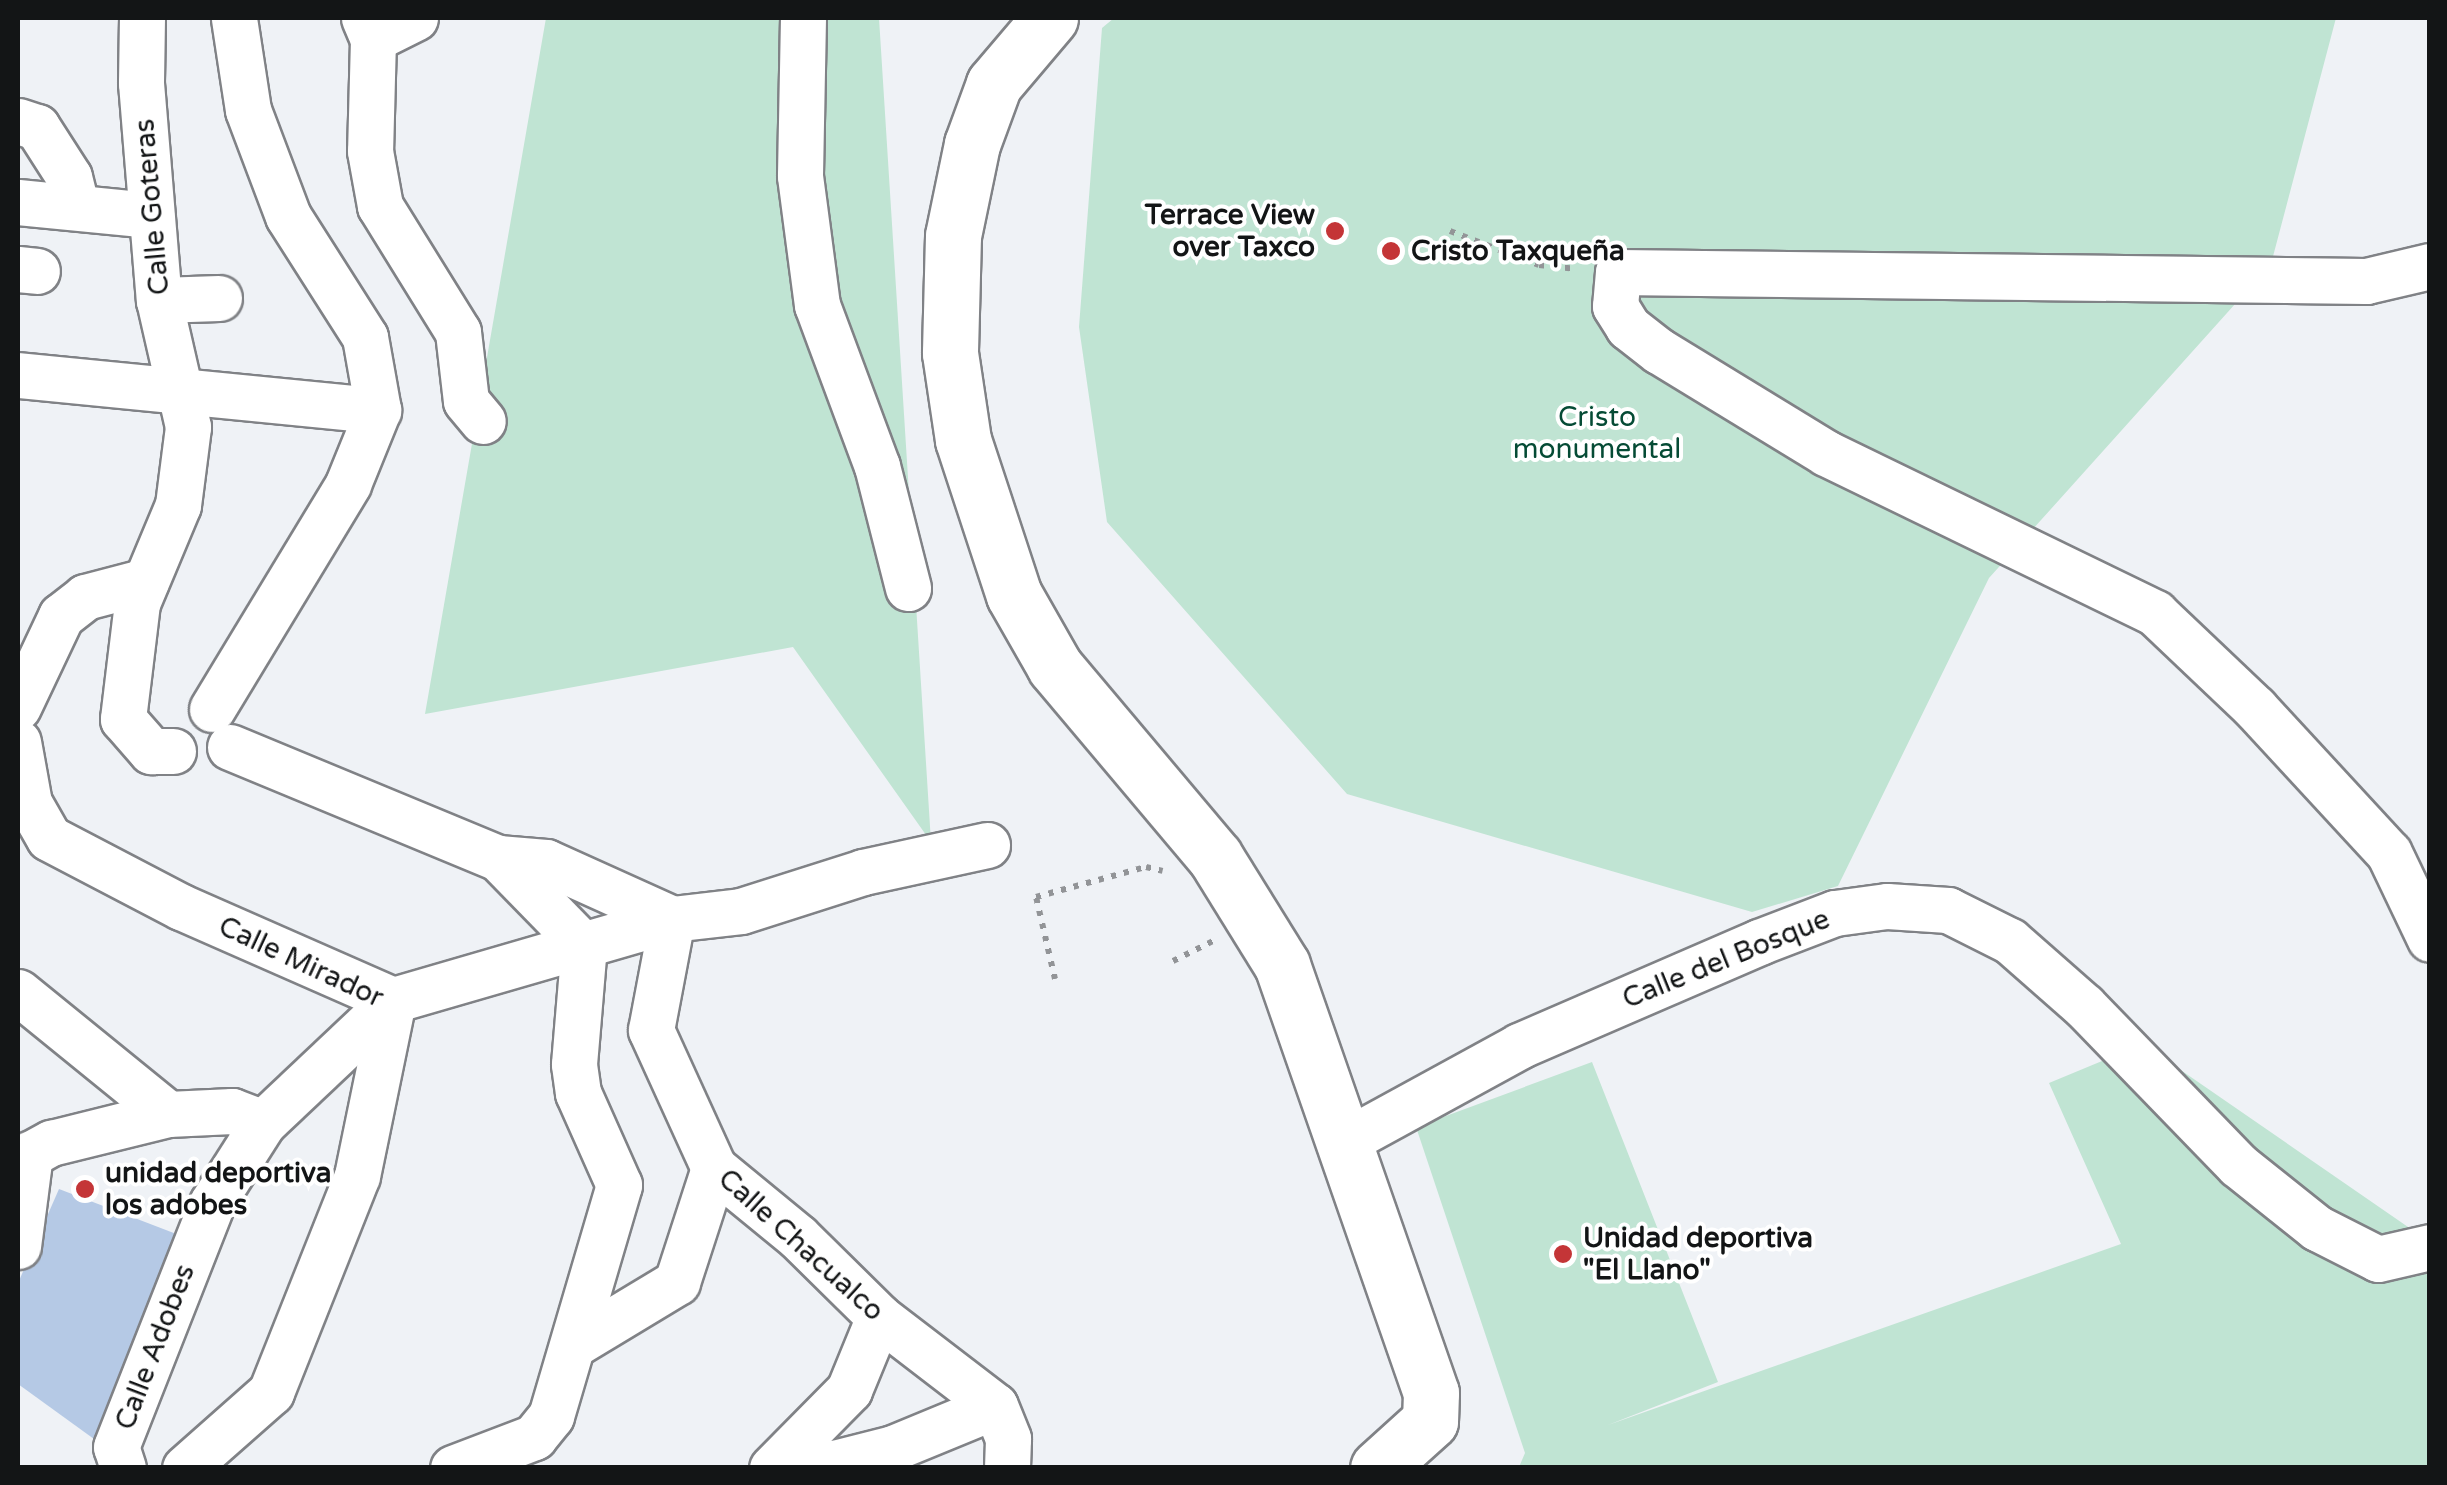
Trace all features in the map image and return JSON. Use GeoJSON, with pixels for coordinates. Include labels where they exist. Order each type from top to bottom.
{"type":"FeatureCollection","features":[{"type":"Feature","properties":{"kind":"street","name":"Calle Goteras"},"geometry":{"type":"LineString","coordinates":[[142,18],[159,300],[184,394],[186,462],[178,505],[146,581]]}},
{"type":"Feature","properties":{"kind":"street"},"geometry":{"type":"LineString","coordinates":[[221,728],[348,484],[378,410],[365,338],[288,216],[248,110],[234,18]]}},
{"type":"Feature","properties":{"kind":"street"},"geometry":{"type":"LineString","coordinates":[[415,18],[368,28],[370,151],[380,206],[458,332],[466,401],[484,421]]}},
{"type":"Feature","properties":{"kind":"street"},"geometry":{"type":"LineString","coordinates":[[802,18],[800,176],[817,305],[877,466],[908,588]]}},
{"type":"Feature","properties":{"kind":"street"},"geometry":{"type":"LineString","coordinates":[[1050,18],[994,84],[972,144],[953,236],[950,352],[962,440],[1008,579],[1055,667],[1215,857],[1282,965],[1431,1393],[1430,1421],[1378,1468]]}},
{"type":"Feature","properties":{"kind":"street"},"geometry":{"type":"LineString","coordinates":[[18,122],[37,128],[69,178],[76,206]]}},
{"type":"Feature","properties":{"kind":"street"},"geometry":{"type":"LineString","coordinates":[[18,202],[152,215]]}},
{"type":"Feature","properties":{"kind":"street"},"geometry":{"type":"LineString","coordinates":[[2430,266],[2366,280],[1618,272],[1615,306],[1628,327],[1660,352],[1826,453],[2155,614],[2255,708],[2388,853],[2430,939]]}},
{"type":"Feature","properties":{"kind":"street"},"geometry":{"type":"LineString","coordinates":[[159,300],[218,298]]}},
{"type":"Feature","properties":{"kind":"street"},"geometry":{"type":"LineString","coordinates":[[18,376],[378,410]]}},
{"type":"Feature","properties":{"kind":"street"},"geometry":{"type":"LineString","coordinates":[[18,707],[62,616],[85,597],[146,581],[130,641],[123,719],[151,750],[173,751],[172,726],[179,716],[221,728],[498,858],[546,862],[672,919]]}},
{"type":"Feature","properties":{"kind":"street","name":"Calle Mirador"},"geometry":{"type":"LineString","coordinates":[[18,742],[29,803],[49,838],[181,907],[393,1000],[357,1176],[271,1392],[185,1468]]}},
{"type":"Feature","properties":{"kind":"street"},"geometry":{"type":"LineString","coordinates":[[393,1000],[672,919],[741,911],[863,872],[988,844]]}},
{"type":"Feature","properties":{"kind":"street"},"geometry":{"type":"LineString","coordinates":[[453,1468],[534,1438],[551,1416],[576,1342],[619,1185],[578,1093],[574,1064],[584,946],[498,858]]}},
{"type":"Feature","properties":{"kind":"street","name":"Calle del Bosque"},"geometry":{"type":"LineString","coordinates":[[1344,1142],[1519,1046],[1759,942],[1835,913],[1887,906],[1948,910],[2010,941],[2084,1006],[2238,1165],[2317,1228],[2378,1259],[2430,1247]]}},
{"type":"Feature","properties":{"kind":"street","name":"Calle Chacualco"},"geometry":{"type":"LineString","coordinates":[[672,919],[650,1030],[714,1168],[798,1237],[880,1317],[995,1406]]}},
{"type":"Feature","properties":{"kind":"street"},"geometry":{"type":"LineString","coordinates":[[18,992],[168,1114]]}},
{"type":"Feature","properties":{"kind":"street","name":"Calle Adobes"},"geometry":{"type":"LineString","coordinates":[[123,1468],[116,1446],[212,1203],[263,1123],[393,1000]]}},
{"type":"Feature","properties":{"kind":"street"},"geometry":{"type":"LineString","coordinates":[[18,1246],[22,1154],[168,1114],[232,1111],[263,1123]]}},
{"type":"Feature","properties":{"kind":"street"},"geometry":{"type":"LineString","coordinates":[[576,1342],[678,1282],[714,1168]]}},
{"type":"Feature","properties":{"kind":"street"},"geometry":{"type":"LineString","coordinates":[[777,1464],[849,1390],[880,1317]]}},
{"type":"Feature","properties":{"kind":"street"},"geometry":{"type":"LineString","coordinates":[[777,1464],[834,1463],[893,1448],[995,1406],[1008,1439],[1006,1468]]}},
{"type":"Feature","properties":{"kind":"path"},"geometry":{"type":"LineString","coordinates":[[1450,231],[1539,266],[1618,272]]}},
{"type":"Feature","properties":{"kind":"path"},"geometry":{"type":"LineString","coordinates":[[1055,979],[1036,897],[1146,867],[1174,874],[1215,857]]}},
{"type":"Feature","properties":{"kind":"green space"},"geometry":{"type":"Polygon","coordinates":[[[546,18],[879,18],[931,842],[793,647],[425,714],[546,18]]]}},
{"type":"Feature","properties":{"kind":"green space","name":"Cristo monumental"},"geometry":{"type":"Polygon","coordinates":[[[1114,18],[2336,18],[2271,264],[1989,578],[1838,886],[1752,912],[1347,794],[1107,522],[1079,327],[1102,28],[1114,18]]]}},
{"type":"Feature","properties":{"kind":"green space"},"geometry":{"type":"Polygon","coordinates":[[[2143,1044],[2424,1238],[2430,1256],[2429,1467],[1519,1467],[1525,1453],[1416,1127],[1592,1062],[1718,1382],[1608,1425],[2121,1244],[2049,1083],[2143,1044]]]}},
{"type":"Feature","properties":{"kind":"building"},"geometry":{"type":"Polygon","coordinates":[[[59,1189],[192,1240],[94,1439],[18,1384],[18,1283],[59,1189]]]}},
{"type":"Feature","properties":{"kind":"place","name":"Terrace View over Taxco"},"geometry":{"type":"Point","coordinates":[1335,231]}},
{"type":"Feature","properties":{"kind":"place","name":"Cristo Taxqueña"},"geometry":{"type":"Point","coordinates":[1391,251]}},
{"type":"Feature","properties":{"kind":"place","name":"unidad deportiva los adobes"},"geometry":{"type":"Point","coordinates":[85,1189]}},
{"type":"Feature","properties":{"kind":"place","name":"Unidad deportiva \"El Llano\""},"geometry":{"type":"Point","coordinates":[1563,1254]}}]}
